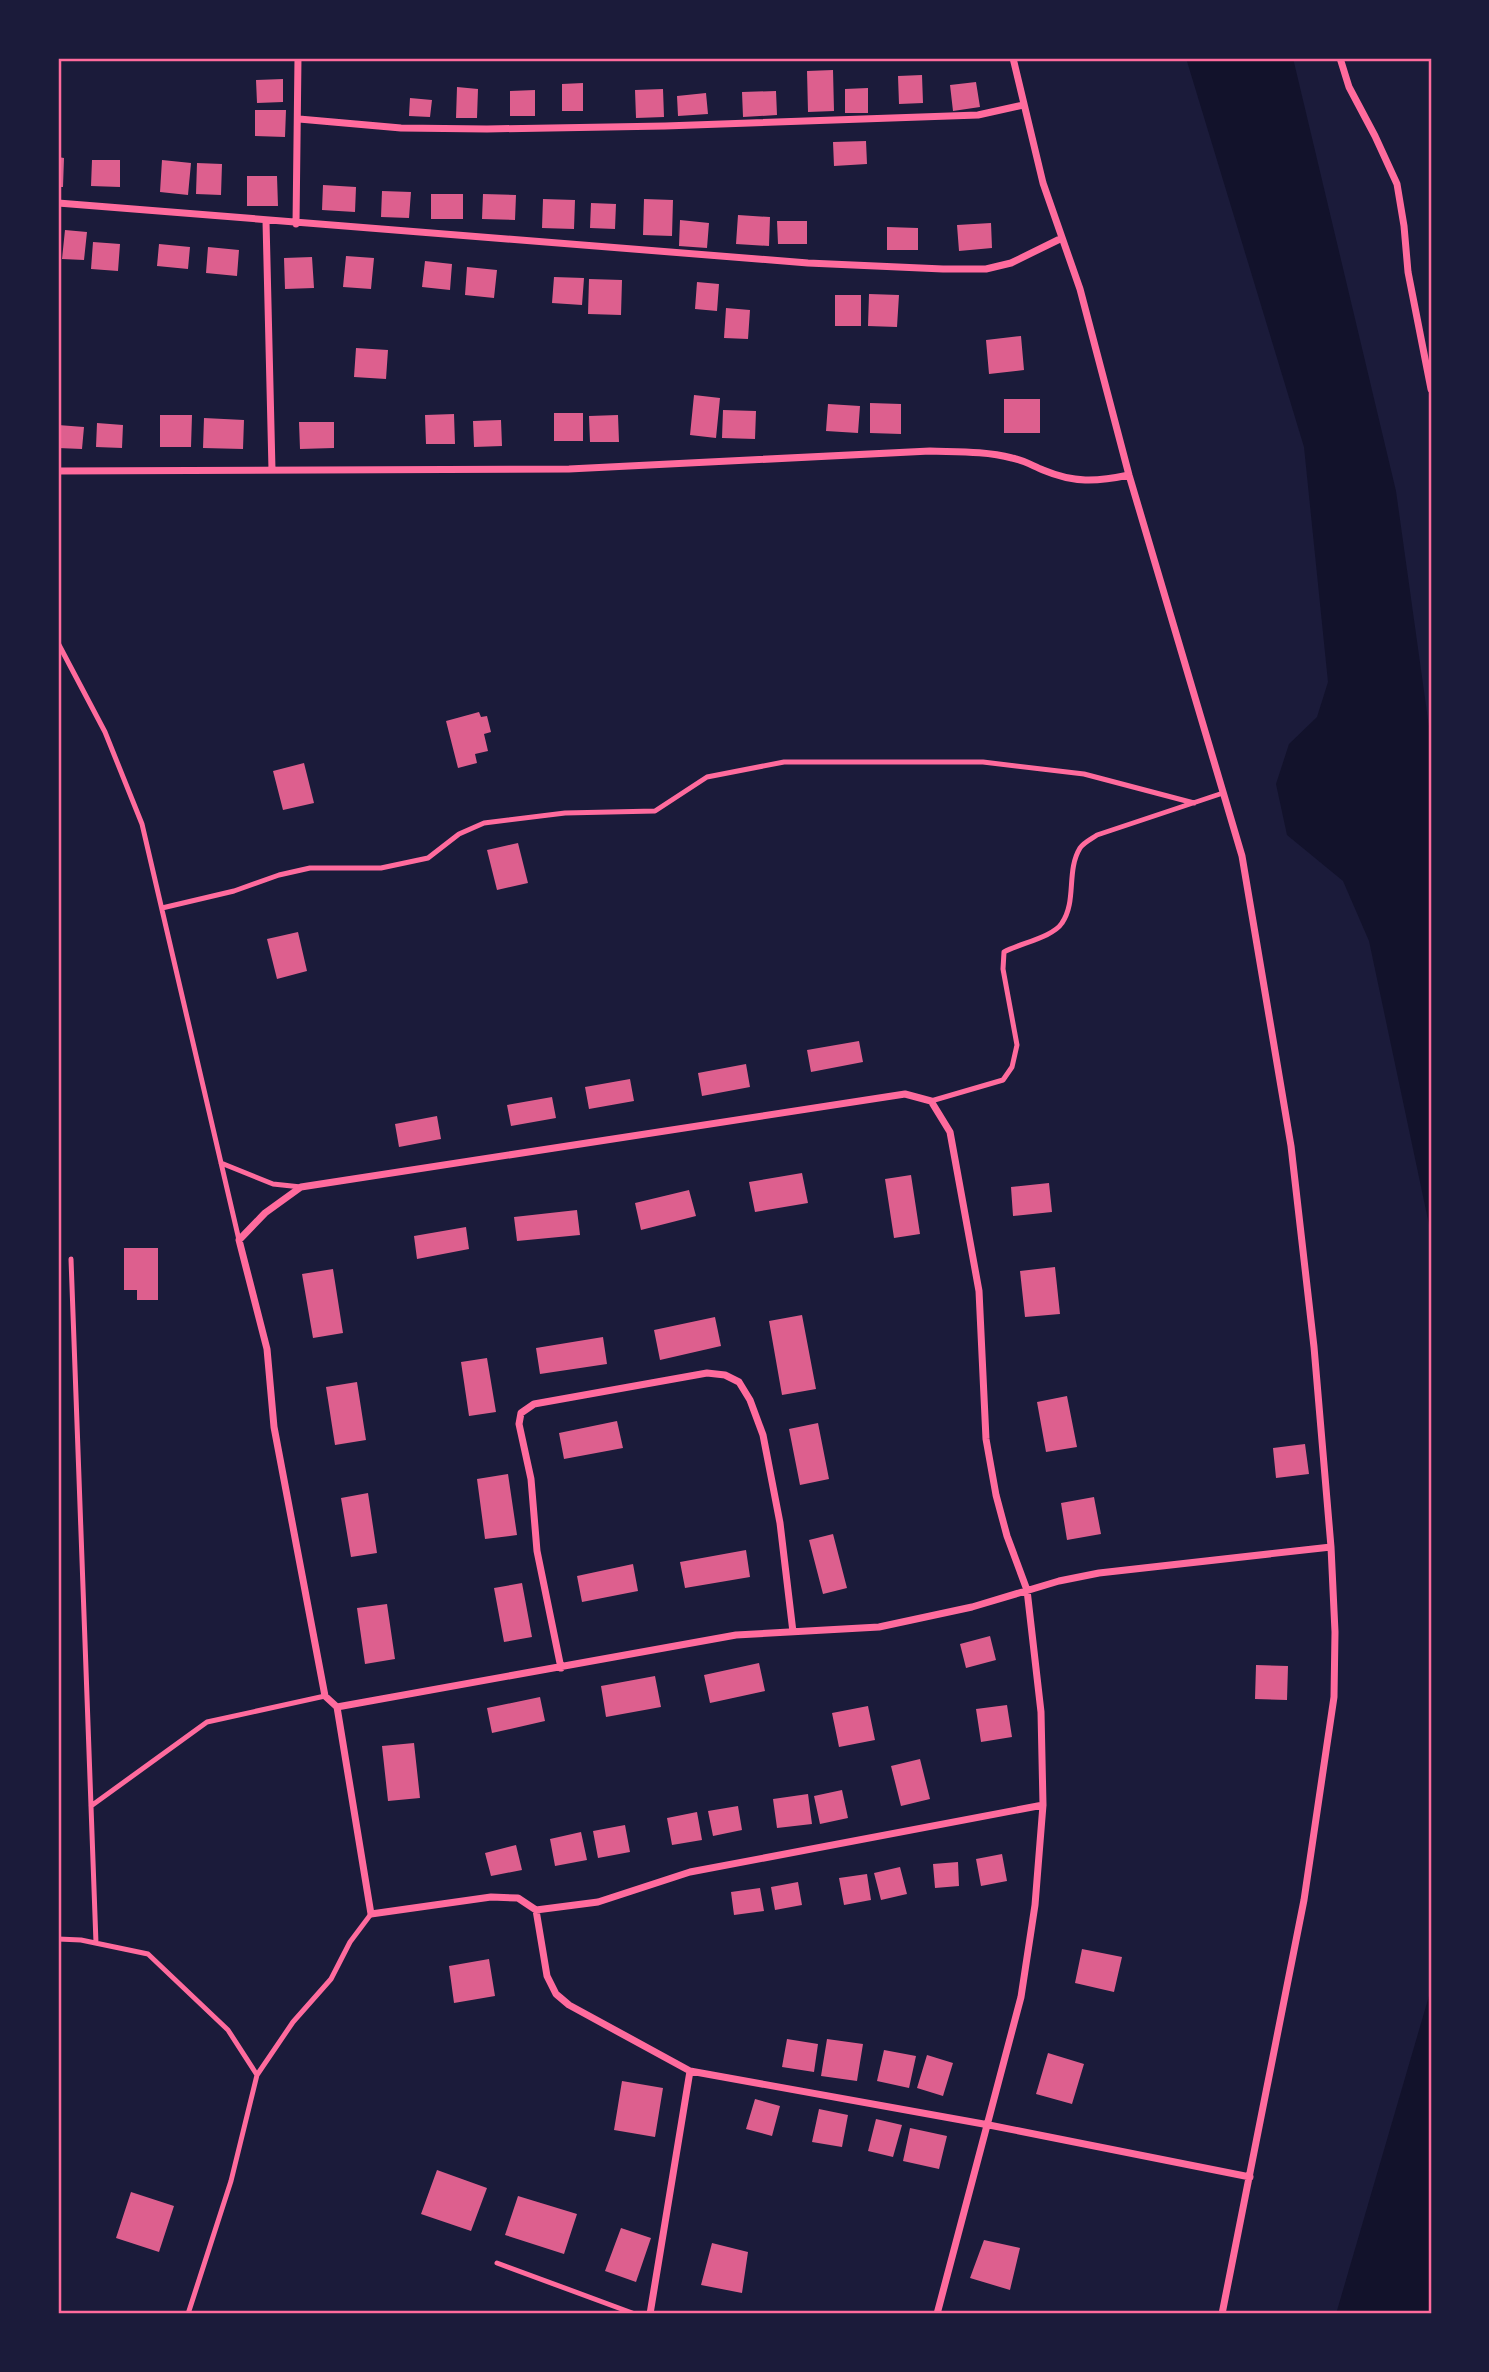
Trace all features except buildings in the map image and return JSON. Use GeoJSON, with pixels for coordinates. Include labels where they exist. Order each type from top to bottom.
{"type":"FeatureCollection","features":[{"type":"Feature","properties":{"kind":"street"},"geometry":{"type":"LineString","coordinates":[[296,224],[298,58]]}},
{"type":"Feature","properties":{"kind":"street"},"geometry":{"type":"LineString","coordinates":[[1013,58],[1043,183],[1080,289],[1129,475],[1242,856],[1291,1146],[1314,1347],[1331,1547],[1335,1632],[1334,1697],[1304,1900],[1222,2314]]}},
{"type":"Feature","properties":{"kind":"street"},"geometry":{"type":"LineString","coordinates":[[1340,58],[1349,87],[1397,184],[1408,272],[1431,388]]}},
{"type":"Feature","properties":{"kind":"street"},"geometry":{"type":"LineString","coordinates":[[299,119],[401,128],[665,126],[978,115],[1023,105]]}},
{"type":"Feature","properties":{"kind":"street"},"geometry":{"type":"LineString","coordinates":[[58,203],[808,263],[943,269],[986,269],[1011,263],[1062,238]]}},
{"type":"Feature","properties":{"kind":"street"},"geometry":{"type":"LineString","coordinates":[[266,221],[272,470]]}},
{"type":"Feature","properties":{"kind":"street"},"geometry":{"type":"LineString","coordinates":[[58,471],[569,469],[930,451],[982,452],[1015,458],[1075,481],[1102,481],[1129,475]]}},
{"type":"Feature","properties":{"kind":"street"},"geometry":{"type":"LineString","coordinates":[[937,2314],[1021,1997],[1035,1905],[1043,1805],[1041,1712],[1027,1590],[1007,1536],[986,1439],[979,1291],[950,1132],[931,1101],[905,1094],[301,1187],[265,1213],[239,1240],[267,1349],[274,1426],[325,1696],[337,1707],[371,1914],[491,1897],[518,1898],[536,1910],[598,1902],[690,1872],[1043,1805]]}},
{"type":"Feature","properties":{"kind":"street"},"geometry":{"type":"LineString","coordinates":[[561,1668],[537,1551],[531,1479],[519,1424],[521,1413],[534,1404],[665,1379],[707,1373],[725,1375],[738,1382],[750,1400],[763,1435],[778,1510],[793,1632]]}},
{"type":"Feature","properties":{"kind":"street"},"geometry":{"type":"LineString","coordinates":[[337,1707],[736,1635],[879,1628],[972,1607],[1027,1590],[1099,1573],[1331,1547]]}},
{"type":"Feature","properties":{"kind":"street"},"geometry":{"type":"LineString","coordinates":[[536,1910],[547,1976],[556,1994],[569,2005],[690,2071],[989,2125],[1250,2177]]}},
{"type":"Feature","properties":{"kind":"street"},"geometry":{"type":"LineString","coordinates":[[650,2314],[690,2071]]}},
{"type":"Feature","properties":{"kind":"lane"},"geometry":{"type":"LineString","coordinates":[[58,643],[105,732],[142,824],[239,1240]]}},
{"type":"Feature","properties":{"kind":"lane"},"geometry":{"type":"LineString","coordinates":[[162,908],[234,891],[279,875],[310,868],[381,868],[428,858],[458,834],[484,823],[565,813],[656,811],[707,777],[784,762],[983,762],[1084,774],[1194,803]]}},
{"type":"Feature","properties":{"kind":"lane"},"geometry":{"type":"LineString","coordinates":[[931,1101],[1003,1080],[1013,1067],[1017,1045],[1003,969],[1004,952],[1020,943],[1050,934],[1062,924],[1069,907],[1074,865],[1080,847],[1097,835],[1223,793]]}},
{"type":"Feature","properties":{"kind":"lane"},"geometry":{"type":"LineString","coordinates":[[221,1163],[274,1184],[301,1187]]}},
{"type":"Feature","properties":{"kind":"lane"},"geometry":{"type":"LineString","coordinates":[[71,1259],[96,1943]]}},
{"type":"Feature","properties":{"kind":"lane"},"geometry":{"type":"LineString","coordinates":[[91,1806],[207,1722],[325,1696]]}},
{"type":"Feature","properties":{"kind":"lane"},"geometry":{"type":"LineString","coordinates":[[188,2314],[231,2181],[257,2075],[293,2022],[331,1979],[350,1942],[371,1914]]}},
{"type":"Feature","properties":{"kind":"lane"},"geometry":{"type":"LineString","coordinates":[[58,1939],[81,1940],[148,1954],[228,2031],[257,2075]]}},
{"type":"Feature","properties":{"kind":"lane"},"geometry":{"type":"LineString","coordinates":[[497,2263],[635,2314]]}},
{"type":"Feature","properties":{"kind":"shaded area"},"geometry":{"type":"Polygon","coordinates":[[[1186,58],[1293,58],[1396,491],[1431,741],[1431,1234],[1369,941],[1343,881],[1287,835],[1276,784],[1289,744],[1317,717],[1328,682],[1304,447],[1186,58]]]}},
{"type":"Feature","properties":{"kind":"shaded area"},"geometry":{"type":"Polygon","coordinates":[[[1431,1989],[1431,2314],[1336,2314],[1431,1989]]]}}]}
